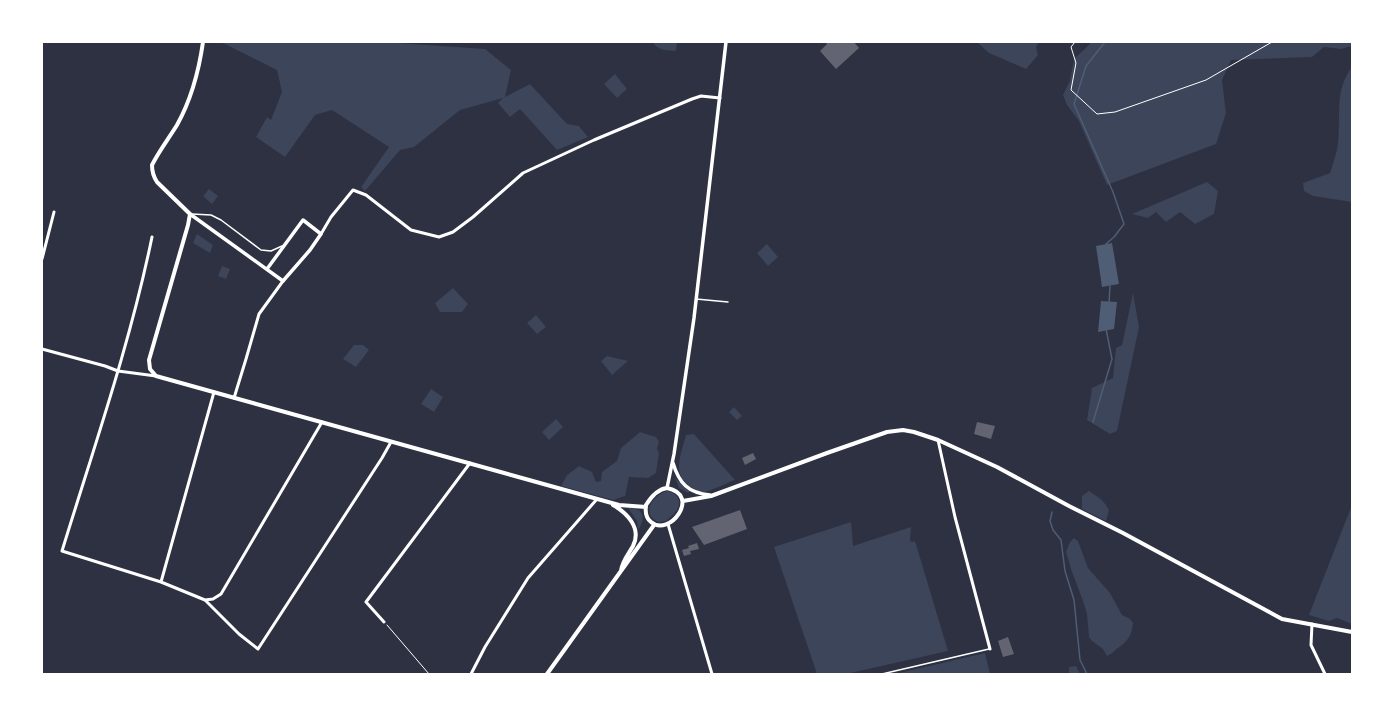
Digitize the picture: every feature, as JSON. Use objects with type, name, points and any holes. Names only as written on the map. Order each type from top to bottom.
[{"type":"main road","points":[[203,42],[193,86],[183,112],[177,125],[152,165],[153,176],[190,214],[149,360],[150,369],[156,376],[618,505],[646,507]]},
{"type":"main road","points":[[683,501],[711,496],[822,454],[887,432],[902,430],[914,432],[938,440],[997,467],[1282,619],[1352,632]]},
{"type":"main road","points":[[668,488],[676,490],[681,495],[683,501],[681,511],[668,524],[662,526],[654,525],[646,516],[647,503],[661,489],[668,488]]},
{"type":"main road","points":[[610,502],[624,511],[628,516],[634,530],[634,544],[621,564],[621,571]]},
{"type":"main road","points":[[547,674],[654,525]]},
{"type":"street","points":[[668,488],[696,299],[726,42]]},
{"type":"street","points":[[234,398],[259,314],[310,250],[331,217],[353,190],[366,195],[411,230],[439,237],[454,232],[523,173],[594,140],[692,99],[701,96],[720,98]]},
{"type":"street","points":[[42,259],[54,212]]},
{"type":"street","points":[[190,214],[284,281]]},
{"type":"street","points":[[268,269],[303,220],[321,234]]},
{"type":"street","points":[[152,237],[147,264],[118,371],[62,551],[161,582],[205,600],[239,634],[258,649],[391,442]]},
{"type":"street","points":[[42,348],[118,371],[156,376]]},
{"type":"street","points":[[161,582],[214,392]]},
{"type":"street","points":[[205,600],[213,599],[221,594],[322,422]]},
{"type":"street","points":[[938,440],[954,517],[990,649]]},
{"type":"street","points":[[672,462],[680,480],[686,486],[698,494],[711,496]]},
{"type":"street","points":[[384,622],[366,602],[470,463]]},
{"type":"street","points":[[471,674],[485,647],[528,578],[597,499]]},
{"type":"street","points":[[668,524],[712,674]]},
{"type":"street","points":[[1312,624],[1311,645],[1325,674]]},
{"type":"lane","points":[[190,214],[211,215],[221,220],[261,250],[271,251],[281,247],[289,240]]},
{"type":"lane","points":[[696,299],[728,302]]},
{"type":"lane","points":[[882,674],[990,649]]},
{"type":"path","points":[[1075,42],[1071,47],[1076,63],[1071,90],[1097,114],[1115,112],[1206,80],[1272,42]]},
{"type":"path","points":[[384,622],[429,674]]},
{"type":"shaded area","points":[[221,42],[383,42],[485,49],[511,70],[505,97],[530,84],[567,124],[579,126],[588,137],[557,150],[520,109],[510,117],[498,103],[503,98],[460,110],[414,147],[400,150],[365,191],[361,187],[389,147],[332,110],[315,115],[285,157],[256,137],[267,117],[271,120],[282,92],[277,70]]},
{"type":"shaded area","points":[[653,42],[677,42],[676,51],[660,49]]},
{"type":"shaded area","points":[[977,42],[1039,42],[1036,47],[1038,55],[1026,69],[989,53]]},
{"type":"shaded area","points":[[1092,42],[1352,42],[1352,46],[1341,49],[1324,47],[1312,57],[1231,60],[1222,80],[1226,113],[1216,144],[1107,185],[1079,121],[1067,105],[1063,95],[1070,80],[1074,59]]},
{"type":"shaded area","points":[[1352,67],[1352,202],[1313,196],[1304,191],[1303,183],[1330,173],[1338,143],[1340,94],[1346,76]]},
{"type":"shaded area","points":[[615,74],[627,89],[617,98],[604,84]]},
{"type":"shaded area","points":[[1207,182],[1218,191],[1214,214],[1195,224],[1180,212],[1166,222],[1156,212],[1148,218],[1132,214]]},
{"type":"shaded area","points":[[209,189],[218,196],[212,204],[203,196]]},
{"type":"shaded area","points":[[197,234],[213,245],[210,253],[193,243]]},
{"type":"shaded area","points":[[1112,243],[1119,284],[1102,287],[1096,246]]},
{"type":"shaded area","points":[[767,244],[778,257],[768,266],[757,253]]},
{"type":"shaded area","points":[[222,266],[230,269],[226,279],[218,276]]},
{"type":"shaded area","points":[[453,288],[468,304],[462,312],[440,312],[435,303]]},
{"type":"shaded area","points":[[1133,293],[1139,327],[1117,431],[1110,434],[1087,420],[1092,388],[1113,378],[1116,348],[1122,345]]},
{"type":"shaded area","points":[[1101,301],[1117,302],[1114,329],[1098,332]]},
{"type":"shaded area","points":[[536,315],[546,327],[537,334],[527,323]]},
{"type":"shaded area","points":[[354,345],[363,345],[369,350],[356,367],[343,359]]},
{"type":"shaded area","points":[[607,356],[628,361],[612,375],[601,361]]},
{"type":"shaded area","points":[[431,389],[443,397],[434,412],[421,404]]},
{"type":"shaded area","points":[[734,407],[742,416],[737,420],[729,412]]},
{"type":"shaded area","points":[[556,419],[563,427],[549,440],[542,432]]},
{"type":"shaded area","points":[[640,432],[656,437],[659,442],[657,449],[659,453],[656,473],[648,478],[629,477],[625,496],[613,500],[561,486],[567,475],[579,466],[592,472],[596,482],[601,481],[602,472],[617,461],[621,448]]},
{"type":"shaded area","points":[[694,434],[735,480],[706,492],[698,491],[684,481],[680,475],[679,469],[680,455],[686,435]]},
{"type":"shaded area","points":[[675,478],[690,491],[688,493],[679,488]]},
{"type":"shaded area","points":[[667,491],[673,493],[677,497],[679,505],[676,512],[666,521],[658,522],[650,514],[650,505],[657,496]]},
{"type":"shaded area","points":[[1089,491],[1103,501],[1107,506],[1109,510],[1106,521],[1082,509],[1082,496]]},
{"type":"shaded area","points":[[1352,505],[1352,624],[1337,618],[1329,621],[1309,615]]},
{"type":"shaded area","points":[[628,508],[634,508],[642,514],[643,518],[641,526],[638,530],[637,521]]},
{"type":"shaded area","points":[[851,522],[853,546],[911,527],[910,540],[912,542],[915,541],[948,651],[846,674],[817,674],[774,547]]},
{"type":"shaded area","points":[[1074,538],[1078,541],[1088,568],[1110,593],[1122,615],[1130,619],[1133,623],[1132,631],[1127,640],[1107,656],[1103,649],[1089,637],[1087,614],[1066,552],[1070,542]]},
{"type":"shaded area","points":[[985,653],[990,674],[895,674]]},
{"type":"shaded area","points":[[1076,666],[1080,674],[1069,674],[1069,667]]},
{"type":"building","points":[[825,42],[854,42],[859,48],[836,69],[820,51],[827,44]]},
{"type":"building","points":[[977,422],[995,426],[991,439],[974,434]]},
{"type":"building","points":[[753,453],[756,459],[745,465],[742,458]]},
{"type":"building","points":[[740,510],[747,529],[704,545],[692,527]]},
{"type":"building","points":[[697,543],[699,549],[690,551],[691,554],[684,556],[682,550]]},
{"type":"building","points":[[1008,637],[1014,654],[1003,657],[998,641]]},
{"type":"waterway","points":[[1105,42],[1086,66],[1074,104],[1113,192],[1124,224],[1114,237],[1106,244]]},
{"type":"waterway","points":[[1109,304],[1110,286]]},
{"type":"waterway","points":[[1093,422],[1112,359],[1106,329]]},
{"type":"waterway","points":[[1052,512],[1050,521],[1053,530],[1061,540],[1065,571],[1074,600],[1080,660],[1087,674]]}]
